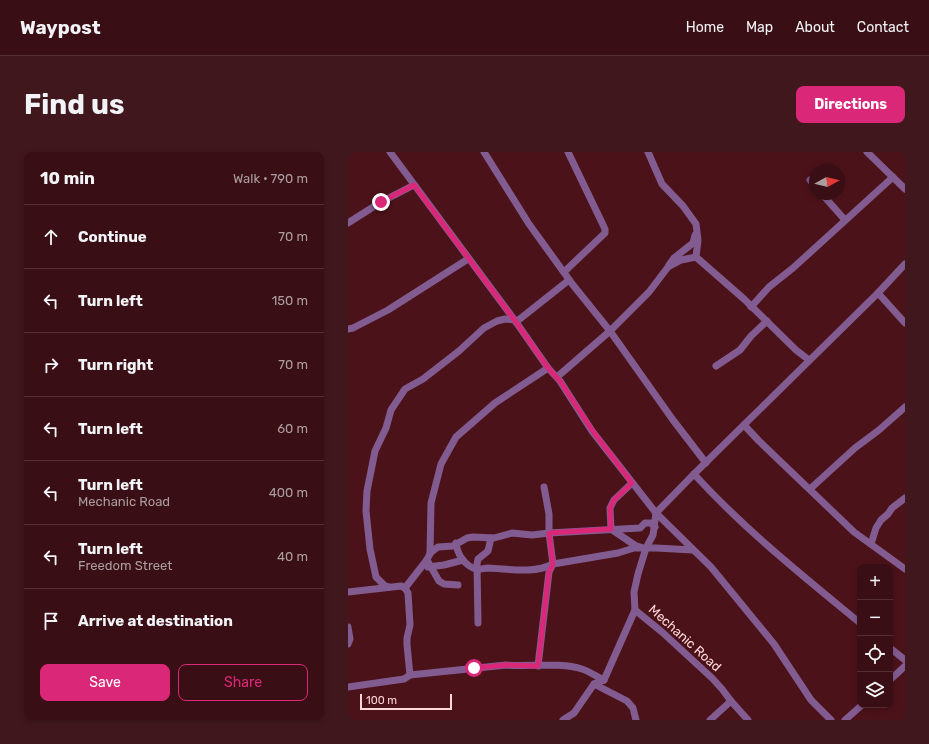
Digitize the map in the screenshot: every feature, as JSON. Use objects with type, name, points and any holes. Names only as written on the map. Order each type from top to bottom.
[{"type":"street","points":[[390,152],[556,377],[592,430],[632,483],[656,513],[711,567],[774,644],[811,700],[831,720]]},
{"type":"street","points":[[484,152],[529,224],[569,280],[610,331],[706,463]]},
{"type":"street","points":[[564,272],[604,233],[605,229],[568,152]]},
{"type":"street","points":[[648,152],[662,184],[683,206],[696,224],[698,240],[696,257]]},
{"type":"street","points":[[867,152],[905,189]]},
{"type":"street","points":[[751,307],[769,287],[793,268],[893,177]]},
{"type":"street","points":[[348,223],[381,202],[414,185]]},
{"type":"street","points":[[827,200],[845,220]]},
{"type":"street","points":[[556,377],[610,331],[649,292],[674,258],[693,243],[696,229]]},
{"type":"street","points":[[696,257],[767,321],[796,350],[809,360]]},
{"type":"street","points":[[668,267],[681,260],[696,257]]},
{"type":"street","points":[[348,329],[353,328],[388,310],[468,259]]},
{"type":"street","points":[[656,513],[878,293],[905,264]]},
{"type":"street","points":[[389,587],[384,586],[376,577],[370,548],[366,511],[367,491],[375,451],[386,428],[391,410],[405,390],[428,375],[488,325],[505,319],[515,321],[569,280]]},
{"type":"street","points":[[878,293],[905,323]]},
{"type":"street","points":[[716,366],[740,350],[751,336],[767,321]]},
{"type":"street","points":[[458,584],[444,584],[439,581],[431,567],[428,556],[431,503],[441,464],[456,436],[495,403],[548,368]]},
{"type":"street","points":[[810,489],[855,448],[879,430],[905,407]]},
{"type":"street","points":[[744,425],[854,532],[905,570]]},
{"type":"street","points":[[694,474],[717,499],[790,566],[857,621]]},
{"type":"street","points":[[611,529],[610,508],[620,494],[632,483]]},
{"type":"street","points":[[538,666],[549,572],[553,564],[549,533],[549,514],[544,487]]},
{"type":"street","points":[[871,544],[876,528],[881,520],[892,508],[905,498]]},
{"type":"street","name":"Mechanic Road","points":[[656,513],[653,535],[646,548],[634,592],[635,610],[662,632],[712,678],[722,689],[730,702],[748,720]]},
{"type":"street","points":[[405,588],[422,567],[428,556],[438,547],[447,547],[467,538],[491,538],[512,533],[532,535],[640,528],[645,523],[651,523],[655,526]]},
{"type":"street","points":[[611,529],[636,546],[646,548]]},
{"type":"street","points":[[478,623],[476,569],[478,559],[488,551],[491,538]]},
{"type":"street","points":[[456,543],[457,550],[463,560],[470,567],[476,569],[533,570],[553,564],[618,553],[634,548],[673,548],[693,550]]},
{"type":"street","points":[[422,567],[431,567],[463,560]]},
{"type":"street","points":[[348,592],[401,586],[405,588],[408,593],[410,617],[407,638],[410,675]]},
{"type":"street","points":[[563,720],[574,713],[594,684],[604,680],[635,610]]},
{"type":"street","points":[[348,627],[350,639],[348,644]]},
{"type":"street","points":[[893,650],[905,660]]},
{"type":"street","points":[[348,687],[404,679],[410,675],[506,665],[559,665],[582,669],[604,680]]},
{"type":"street","points":[[893,677],[905,666]]},
{"type":"street","points":[[594,684],[627,701],[634,708],[636,720]]},
{"type":"street","points":[[710,720],[730,702]]},
{"type":"street","points":[[845,720],[859,708]]},
{"type":"route","points":[[381,202],[414,185],[516,322],[548,368],[560,381],[592,430],[632,483],[614,500],[610,508],[611,529],[549,533],[553,564],[549,572],[538,666],[506,665],[474,668]]}]
